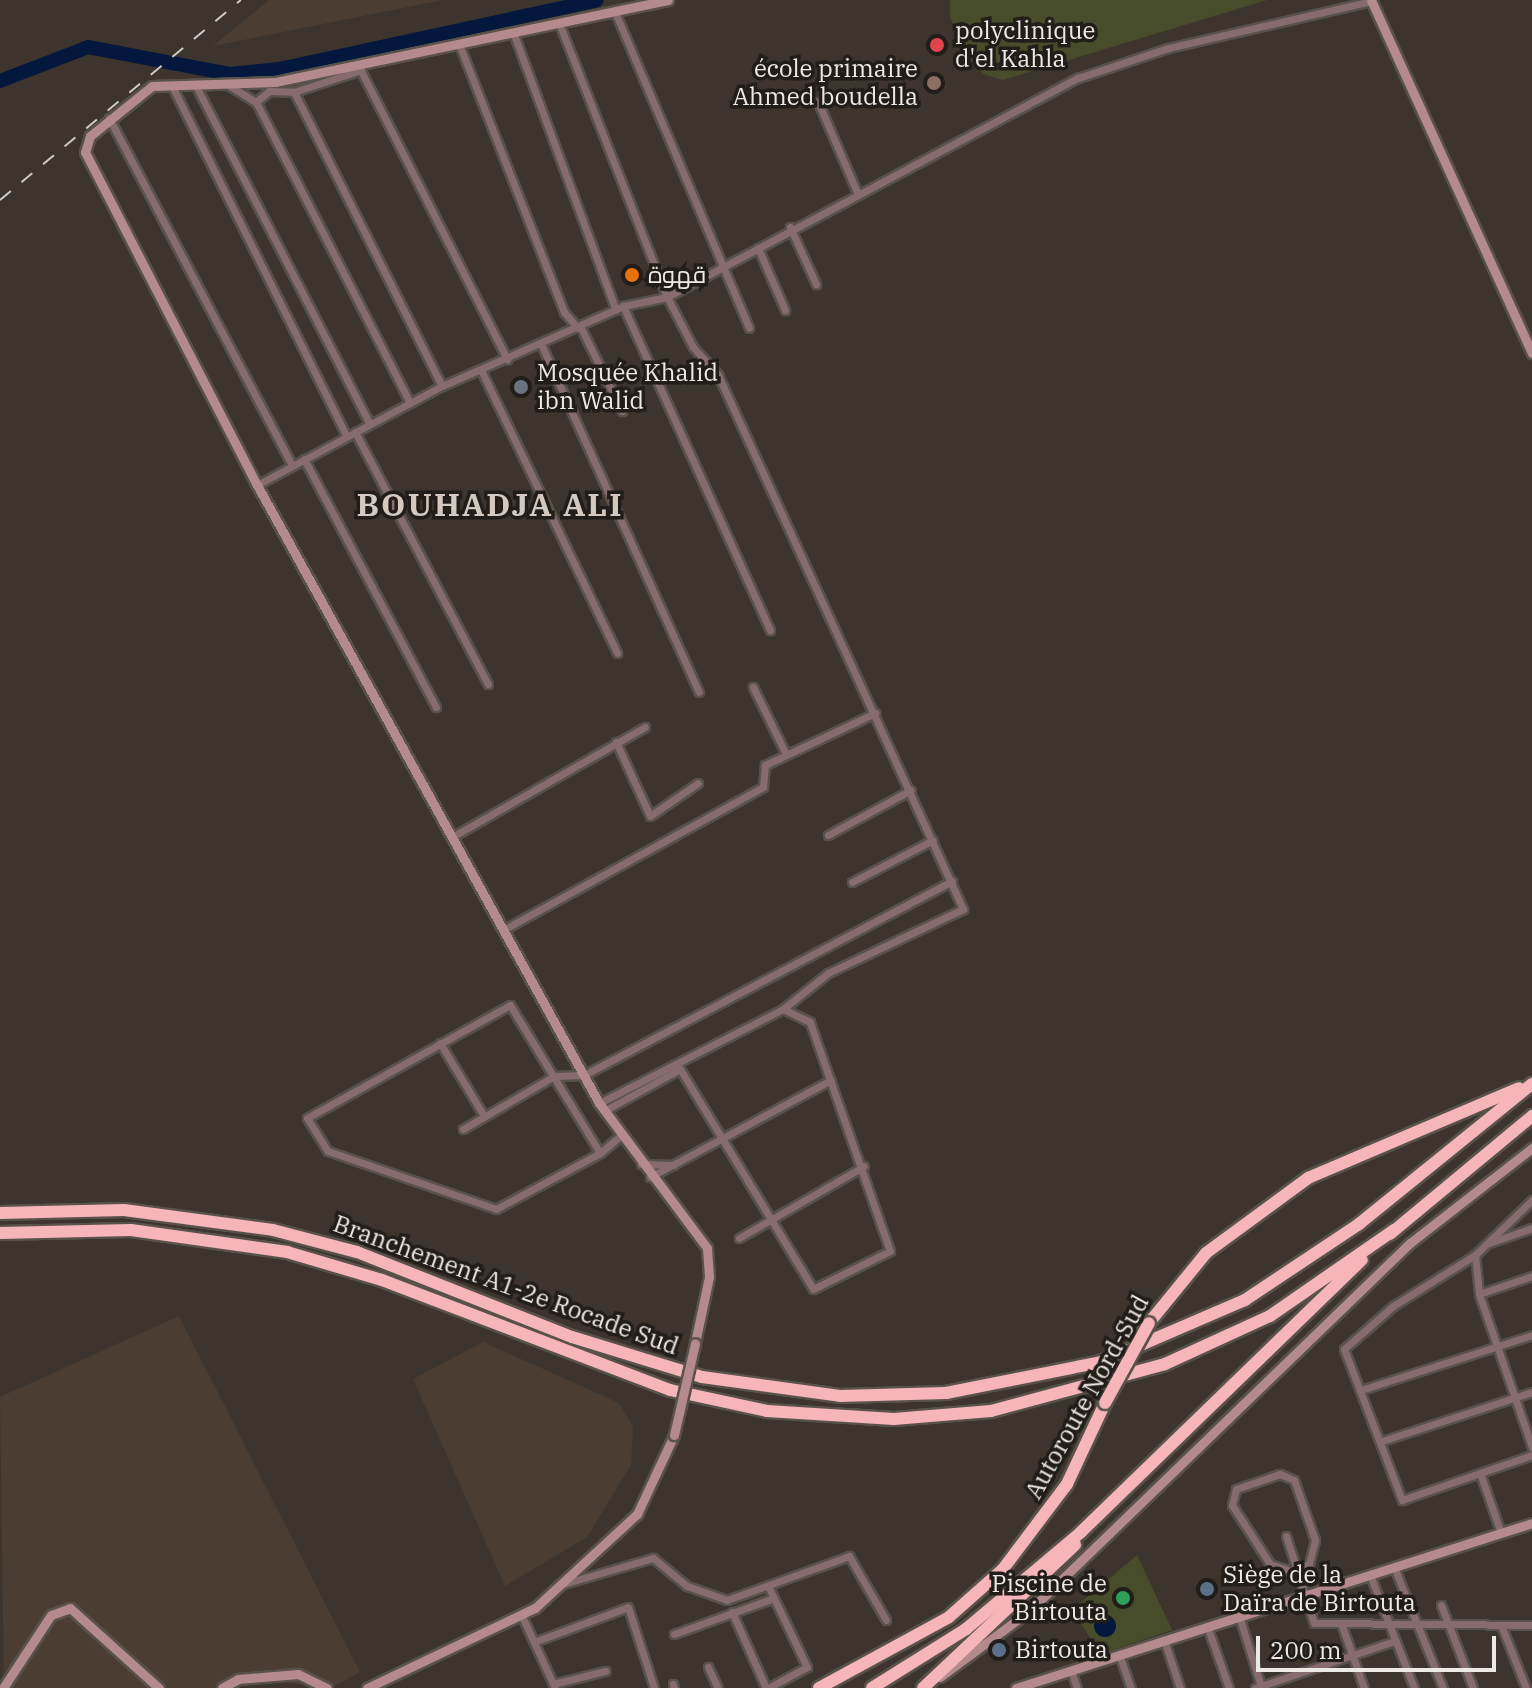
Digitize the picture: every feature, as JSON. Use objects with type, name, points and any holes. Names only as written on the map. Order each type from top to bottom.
[{"type":"highway","name":"Branchement A1-2e Rocade Sud","points":[[0,1213],[124,1210],[273,1230],[357,1252],[597,1346],[702,1377],[840,1396],[946,1393],[1101,1362],[1245,1300],[1359,1224],[1532,1082]]},
{"type":"highway","name":"Autoroute Nord-Sud","points":[[819,1688],[949,1617],[1003,1569],[1050,1512],[1149,1323],[1206,1253],[1308,1178],[1532,1082]]},
{"type":"highway","points":[[872,1688],[966,1629],[1103,1512],[1394,1230],[1532,1116]]},
{"type":"highway","name":"Branchement A1-2e Rocade Sud","points":[[0,1233],[131,1230],[287,1252],[382,1280],[670,1390],[767,1411],[894,1419],[1006,1408],[1165,1364],[1270,1316],[1394,1230]]},
{"type":"highway","points":[[928,1684],[1062,1561],[1103,1512]]},
{"type":"street","points":[[367,1688],[521,1614],[561,1584],[637,1514],[674,1435],[709,1277],[707,1248],[693,1221],[639,1164],[601,1107],[257,485],[88,165],[90,136],[152,86],[230,86],[359,68],[668,0]]},
{"type":"street","points":[[257,485],[369,422],[442,386],[620,308],[667,297],[722,270],[790,227],[1078,78],[1168,48],[1371,0],[1532,353]]},
{"type":"street","points":[[615,12],[749,328]]},
{"type":"street","points":[[559,23],[667,297],[693,347],[718,375],[952,881],[961,916],[828,973],[783,1009],[601,1107]]},
{"type":"street","points":[[513,32],[620,308],[770,630]]},
{"type":"street","points":[[459,44],[564,312],[579,327],[622,411]]},
{"type":"street","points":[[256,102],[269,91],[294,92],[359,68]]},
{"type":"street","points":[[359,68],[507,359]]},
{"type":"street","points":[[172,86],[346,435]]},
{"type":"street","points":[[196,86],[369,422]]},
{"type":"street","points":[[230,86],[256,102],[410,403]]},
{"type":"street","points":[[294,92],[442,386]]},
{"type":"street","points":[[818,102],[857,192]]},
{"type":"street","points":[[109,118],[292,465]]},
{"type":"street","points":[[790,227],[816,284]]},
{"type":"street","points":[[758,248],[785,310]]},
{"type":"street","points":[[541,344],[699,692]]},
{"type":"street","points":[[481,370],[617,653]]},
{"type":"street","points":[[355,432],[488,684]]},
{"type":"street","points":[[304,459],[436,707]]},
{"type":"street","points":[[753,687],[786,754]]},
{"type":"street","points":[[503,930],[763,787],[763,768],[786,754],[875,713]]},
{"type":"street","points":[[452,837],[645,727]]},
{"type":"street","points":[[616,742],[650,816],[698,783]]},
{"type":"street","points":[[828,835],[911,790]]},
{"type":"street","points":[[852,882],[933,840]]},
{"type":"street","points":[[463,1129],[554,1076],[584,1075],[952,881]]},
{"type":"street","points":[[600,1153],[510,1005],[307,1118],[323,1147],[496,1209],[600,1153],[620,1136]]},
{"type":"street","points":[[601,1107],[680,1069],[725,1140],[769,1220],[815,1291],[890,1251],[864,1166],[810,1022],[783,1009]]},
{"type":"street","points":[[440,1043],[484,1116]]},
{"type":"street","points":[[650,1177],[680,1165],[831,1080]]},
{"type":"street","points":[[928,1684],[1028,1612],[1342,1304],[1532,1148]]},
{"type":"street","points":[[639,1164],[680,1165]]},
{"type":"street","points":[[739,1238],[864,1166]]},
{"type":"street","points":[[1532,1200],[1475,1255],[1393,1306],[1344,1349],[1382,1441],[1402,1500],[1532,1455]]},
{"type":"street","points":[[1484,1245],[1532,1228]]},
{"type":"street","points":[[1475,1255],[1479,1294],[1532,1447]]},
{"type":"street","points":[[1479,1294],[1532,1276]]},
{"type":"street","points":[[1361,1390],[1532,1335]]},
{"type":"street","points":[[1382,1441],[1532,1392]]},
{"type":"street","points":[[1480,1473],[1501,1533]]},
{"type":"street","points":[[1280,1474],[1294,1480],[1315,1540],[1309,1564],[1297,1569],[1270,1564],[1232,1505],[1236,1489],[1280,1474]]},
{"type":"street","points":[[1016,1688],[1035,1685],[1119,1654],[1532,1523]]},
{"type":"street","points":[[1286,1536],[1314,1623],[1342,1626],[1532,1625]]},
{"type":"street","points":[[561,1584],[653,1558],[687,1586],[727,1600],[853,1557],[886,1620]]},
{"type":"street","points":[[1394,1567],[1443,1688]]},
{"type":"street","points":[[1370,1575],[1386,1624],[1414,1688]]},
{"type":"street","points":[[732,1612],[767,1688],[807,1667],[769,1588]]},
{"type":"street","points":[[674,1634],[774,1598]]},
{"type":"street","points":[[1441,1605],[1473,1688]]},
{"type":"street","points":[[534,1642],[628,1607],[654,1688]]},
{"type":"street","points":[[3,1688],[51,1615],[70,1608],[159,1688]]},
{"type":"street","points":[[521,1614],[554,1686],[605,1671]]},
{"type":"street","points":[[1239,1616],[1258,1687],[1395,1641]]},
{"type":"street","points":[[1501,1625],[1526,1688]]},
{"type":"street","points":[[1207,1626],[1229,1688]]},
{"type":"street","points":[[1342,1626],[1364,1688]]},
{"type":"street","points":[[1164,1640],[1180,1688]]},
{"type":"street","points":[[1119,1654],[1131,1688]]},
{"type":"street","points":[[708,1667],[718,1688]]},
{"type":"street","points":[[1071,1670],[1077,1688]]},
{"type":"street","points":[[222,1688],[238,1679],[298,1674],[327,1688]]},
{"type":"street","points":[[1285,1678],[1290,1688]]},
{"type":"shaded area","points":[[269,0],[443,0],[213,46]]},
{"type":"shaded area","points":[[179,1316],[360,1672],[331,1688],[246,1678],[223,1688],[4,1688],[0,1397]]},
{"type":"shaded area","points":[[483,1342],[619,1403],[633,1427],[631,1465],[587,1537],[505,1586],[413,1379]]},
{"type":"green space","points":[[950,0],[1267,0],[1003,80],[983,74],[972,61],[950,17]]},
{"type":"green space","name":"Piscine de Birtouta","points":[[1137,1555],[1172,1630],[1101,1654],[1072,1610]]},
{"type":"water","points":[[1105,1615],[1113,1618],[1116,1626],[1113,1634],[1105,1637],[1097,1634],[1094,1626],[1097,1618]]},
{"type":"waterway","points":[[0,81],[88,47],[230,74],[279,69],[597,0]]},
{"type":"railway","points":[[0,200],[241,0]]},
{"type":"place","name":"polyclinique d'el Kahla","points":[[937,45]]},
{"type":"place","name":"école primaire Ahmed boudella","points":[[934,83]]},
{"type":"place","name":"قهوة","points":[[632,275]]},
{"type":"place","name":"Mosquée Khalid ibn Walid","points":[[521,387]]},
{"type":"place","name":"Siège de la Daïra de Birtouta","points":[[1207,1589]]},
{"type":"place","name":"Piscine de Birtouta","points":[[1123,1598]]},
{"type":"place","name":"Birtouta","points":[[999,1650]]},
{"type":"district","name":"BOUHADJA ALI","points":[[490,504]]}]
